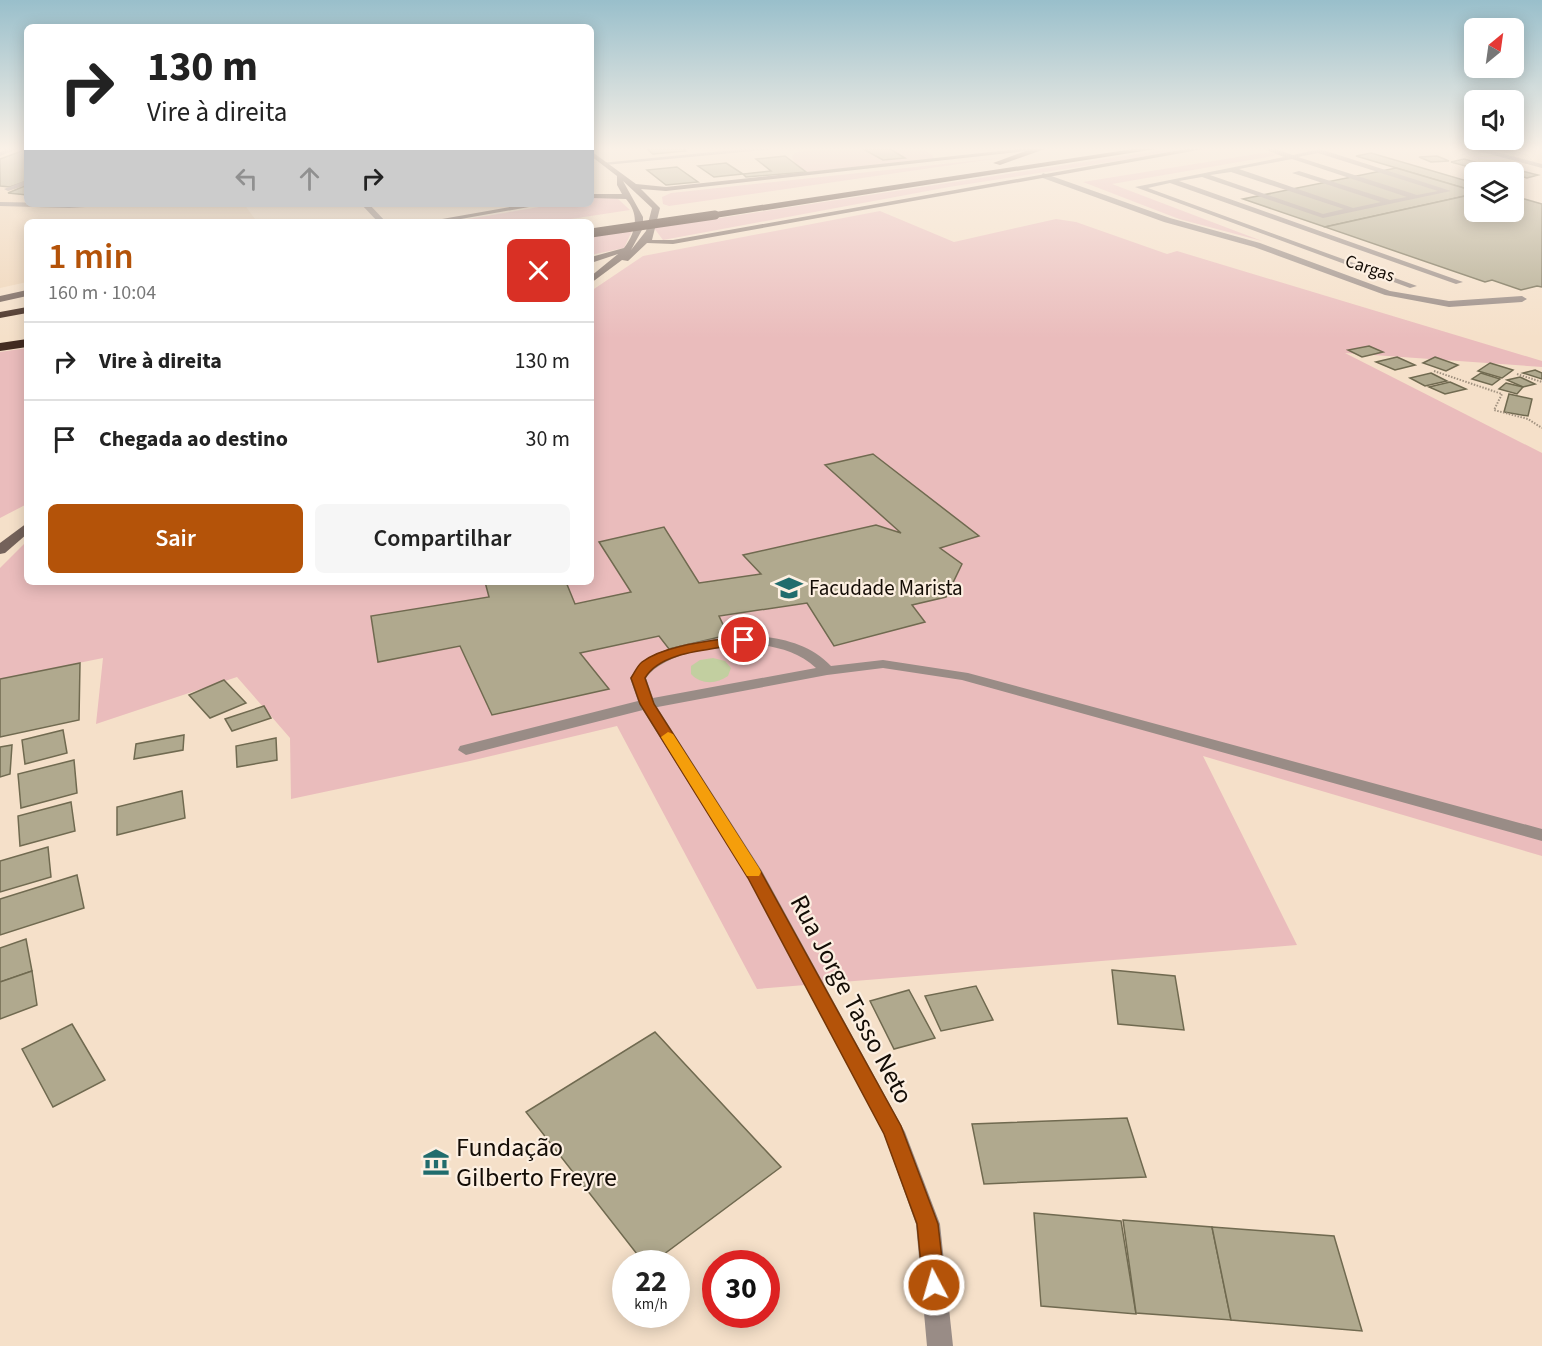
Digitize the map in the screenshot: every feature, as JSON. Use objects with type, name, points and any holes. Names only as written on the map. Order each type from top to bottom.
[{"type":"highway","points":[[628,216],[656,212]]},
{"type":"highway","points":[[594,233],[735,212]]},
{"type":"highway","points":[[0,315],[24,311]]},
{"type":"highway","points":[[0,326],[24,322]]},
{"type":"highway","points":[[0,347],[24,343]]},
{"type":"main road","points":[[448,219],[493,212]]},
{"type":"main road","points":[[610,267],[637,236],[640,222],[637,212]]},
{"type":"main road","points":[[625,259],[641,246],[648,236],[655,220],[656,212]]},
{"type":"main road","points":[[594,278],[625,259],[673,242],[840,212]]},
{"type":"main road","points":[[648,236],[648,241],[651,242],[673,242]]},
{"type":"main road","points":[[594,259],[630,246]]},
{"type":"main road","points":[[0,299],[24,294]]},
{"type":"main road","points":[[0,550],[24,530]]},
{"type":"street","name":"Cargas","points":[[1144,212],[1257,245],[1388,293],[1449,304],[1522,299]]},
{"type":"street","points":[[1207,212],[1413,286]]},
{"type":"street","points":[[1258,212],[1459,282]]},
{"type":"street","points":[[1311,212],[1323,216],[1344,212]]},
{"type":"street","points":[[1274,236],[1305,228]]},
{"type":"street","name":"Rua Jorge Tasso Neto","points":[[827,671],[819,661],[805,651],[775,643],[744,640],[675,652],[658,658],[645,666],[638,678],[647,704],[756,876],[894,1132],[928,1224],[940,1346]]},
{"type":"street","points":[[466,750],[647,704],[827,671],[883,664],[963,676],[1542,835]]},
{"type":"path","points":[[1434,370],[1502,394],[1494,411],[1528,419],[1542,428]]},
{"type":"path","points":[[1517,374],[1542,382]]},
{"type":"shaded area","points":[[0,212],[250,212],[255,219],[24,219],[24,283],[0,288]]},
{"type":"shaded area","points":[[511,212],[618,212],[571,219],[468,219]]},
{"type":"shaded area","points":[[760,212],[815,212],[663,240],[654,228]]},
{"type":"shaded area","points":[[876,212],[882,212],[954,242],[1056,219],[1076,222],[1167,254],[1177,251],[1542,361],[1542,367],[1345,353],[1542,453],[1542,856],[1203,756],[1297,945],[757,989],[617,726],[470,761],[291,799],[290,738],[237,677],[96,724],[103,658],[0,679],[0,568],[24,544],[24,585],[594,585],[594,289],[643,256]]},
{"type":"shaded area","points":[[1160,212],[1185,212],[1262,241]]},
{"type":"shaded area","points":[[632,231],[624,248],[594,254],[594,237]]},
{"type":"shaded area","points":[[24,348],[24,506],[0,518],[0,352]]},
{"type":"shaded area","points":[[713,658],[725,661],[731,668],[728,676],[719,681],[704,682],[691,674],[691,666],[700,660]]},
{"type":"building","points":[[1281,212],[1394,212],[1325,227]]},
{"type":"building","points":[[1394,212],[1464,212],[1464,222],[1524,222],[1524,212],[1542,212],[1542,287],[1521,290],[1492,280],[1485,282],[1325,227]]},
{"type":"building","points":[[1369,346],[1383,352],[1362,357],[1348,350]]},
{"type":"building","points":[[1397,357],[1415,365],[1395,370],[1376,362]]},
{"type":"building","points":[[1435,357],[1458,365],[1446,371],[1423,363]]},
{"type":"building","points":[[1490,363],[1513,370],[1502,378],[1478,371]]},
{"type":"building","points":[[1535,370],[1542,373],[1542,379],[1523,373]]},
{"type":"building","points":[[1431,373],[1447,381],[1425,386],[1410,378]]},
{"type":"building","points":[[1481,373],[1500,379],[1492,385],[1472,379]]},
{"type":"building","points":[[1520,377],[1535,384],[1523,387],[1507,380]]},
{"type":"building","points":[[1450,382],[1466,389],[1445,394],[1429,387]]},
{"type":"building","points":[[1506,383],[1523,387],[1517,394],[1499,389]]},
{"type":"building","points":[[1509,394],[1532,399],[1528,416],[1504,412]]},
{"type":"building","name":"Facudade Marista","points":[[873,454],[979,536],[940,548],[962,564],[946,597],[912,605],[925,622],[834,646],[807,603],[719,616],[728,635],[669,649],[659,636],[580,653],[609,689],[492,715],[460,646],[378,662],[371,616],[489,597],[486,585],[567,585],[575,604],[631,592],[599,542],[664,527],[699,583],[761,574],[743,555],[876,525],[901,533],[825,465]]},
{"type":"building","points":[[80,663],[79,720],[0,737],[0,679]]},
{"type":"building","points":[[224,680],[246,703],[210,718],[189,695]]},
{"type":"building","points":[[264,706],[271,718],[232,731],[225,719]]},
{"type":"building","points":[[63,730],[67,753],[25,764],[22,740]]},
{"type":"building","points":[[184,735],[183,750],[134,759],[136,744]]},
{"type":"building","points":[[276,738],[277,760],[237,767],[236,746]]},
{"type":"building","points":[[12,745],[10,774],[0,777],[0,747]]},
{"type":"building","points":[[74,760],[77,793],[21,808],[18,774]]},
{"type":"building","points":[[182,791],[185,818],[117,835],[117,807]]},
{"type":"building","points":[[71,802],[75,831],[20,846],[18,816]]},
{"type":"building","points":[[48,847],[51,877],[0,892],[0,861]]},
{"type":"building","points":[[77,875],[84,908],[0,935],[0,899]]},
{"type":"building","points":[[26,939],[32,971],[0,982],[0,948]]},
{"type":"building","points":[[1112,970],[1175,976],[1184,1030],[1118,1024]]},
{"type":"building","points":[[32,971],[37,1005],[0,1019],[0,982]]},
{"type":"building","points":[[976,986],[993,1020],[941,1031],[925,996]]},
{"type":"building","points":[[909,990],[935,1038],[894,1049],[870,1001]]},
{"type":"building","points":[[72,1024],[105,1080],[53,1107],[22,1049]]},
{"type":"building","points":[[655,1032],[781,1167],[669,1250],[634,1250],[526,1112]]},
{"type":"building","points":[[1127,1118],[1146,1177],[984,1184],[972,1124]]},
{"type":"building","points":[[1034,1213],[1121,1221],[1136,1314],[1041,1306]]},
{"type":"building","points":[[1123,1220],[1212,1227],[1231,1320],[1136,1313]]},
{"type":"building","points":[[1212,1227],[1334,1236],[1362,1331],[1231,1320]]},
{"type":"slow traffic","points":[[668,737],[753,872]]},
{"type":"place","name":"Facudade Marista","points":[[789,588]]},
{"type":"place","name":"Fundação Gilberto Freyre","points":[[436,1162]]},
{"type":"route","points":[[744,640],[675,652],[658,658],[645,666],[638,678],[647,704],[756,876],[894,1132],[928,1224],[934,1285]]}]
